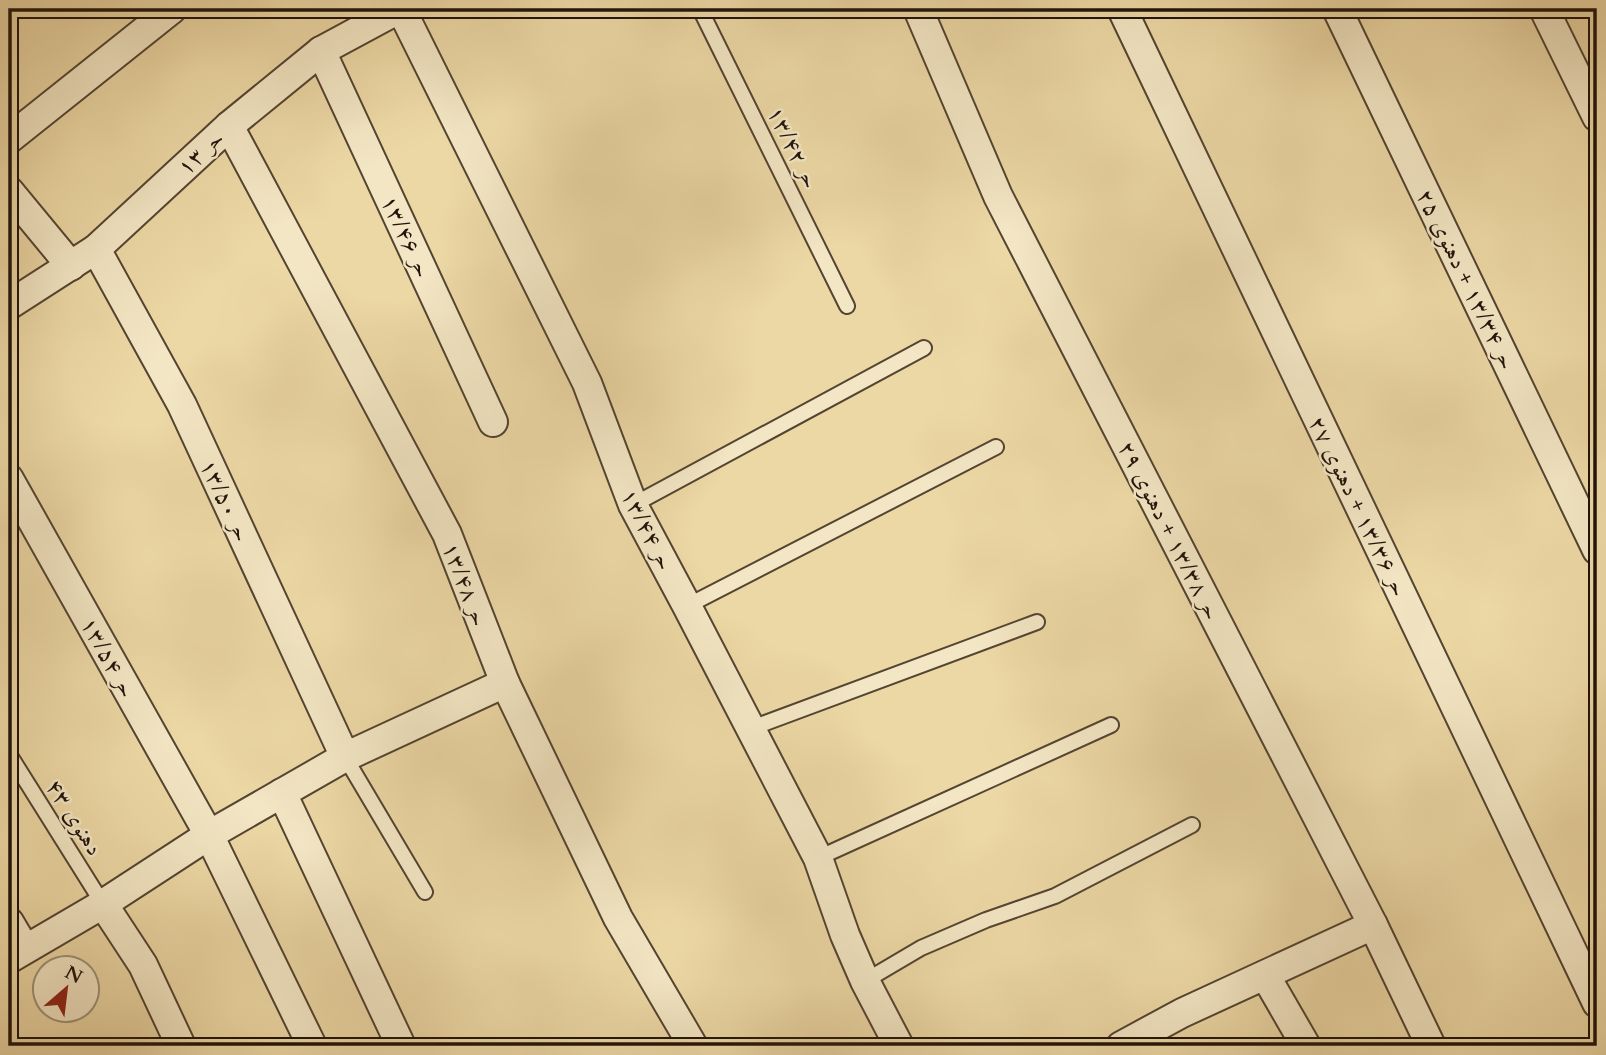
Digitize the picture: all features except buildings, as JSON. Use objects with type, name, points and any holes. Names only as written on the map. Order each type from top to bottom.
[{"type":"street","points":[[9,139],[172,9]]},
{"type":"street","name":"حر ۱۳/۳۸ + دهنوی ۲۹","points":[[918,9],[998,196],[1373,925],[1431,1046]]},
{"type":"street","name":"حر ۱۳/۳۶ + دهنوی ۲۷","points":[[1122,9],[1597,1003]]},
{"type":"street","name":"حر ۱۳/۳۴ + دهنوی ۲۵","points":[[1336,9],[1597,550]]},
{"type":"street","points":[[1544,9],[1597,117]]},
{"type":"street","name":"حر ۱۳","points":[[9,305],[96,249],[229,126],[321,51],[393,10]]},
{"type":"street","name":"حر ۱۳/۴۴","points":[[393,10],[587,383],[633,505],[817,858],[865,981],[899,1046]]},
{"type":"street","name":"حر ۱۳/۴۶","points":[[321,51],[494,422]]},
{"type":"street","name":"حر ۱۳/۴۸","points":[[229,126],[447,534],[505,683],[618,918],[693,1046]]},
{"type":"street","points":[[9,191],[71,266]]},
{"type":"street","name":"حر ۱۳/۵۰","points":[[96,249],[182,405],[345,757]]},
{"type":"street","name":"حر ۱۳/۵۴","points":[[9,479],[209,835],[312,1046]]},
{"type":"street","points":[[9,922],[17,954],[103,904],[209,835],[345,757],[505,683]]},
{"type":"street","points":[[282,793],[401,1046]]},
{"type":"street","points":[[103,904],[143,965],[181,1046]]},
{"type":"street","points":[[1121,1046],[1182,1013],[1373,925]]},
{"type":"street","points":[[1265,975],[1306,1046]]},
{"type":"lane","name":"حر ۱۳/۴۲","points":[[700,9],[847,306]]},
{"type":"lane","points":[[633,505],[924,348]]},
{"type":"lane","points":[[687,606],[996,447]]},
{"type":"lane","points":[[750,729],[1037,622]]},
{"type":"lane","points":[[817,858],[1111,725]]},
{"type":"lane","name":"دهنوی ۴۳","points":[[9,754],[103,904]]},
{"type":"lane","points":[[345,757],[425,892]]},
{"type":"lane","points":[[865,981],[921,948],[986,920],[1055,896],[1192,825]]}]
